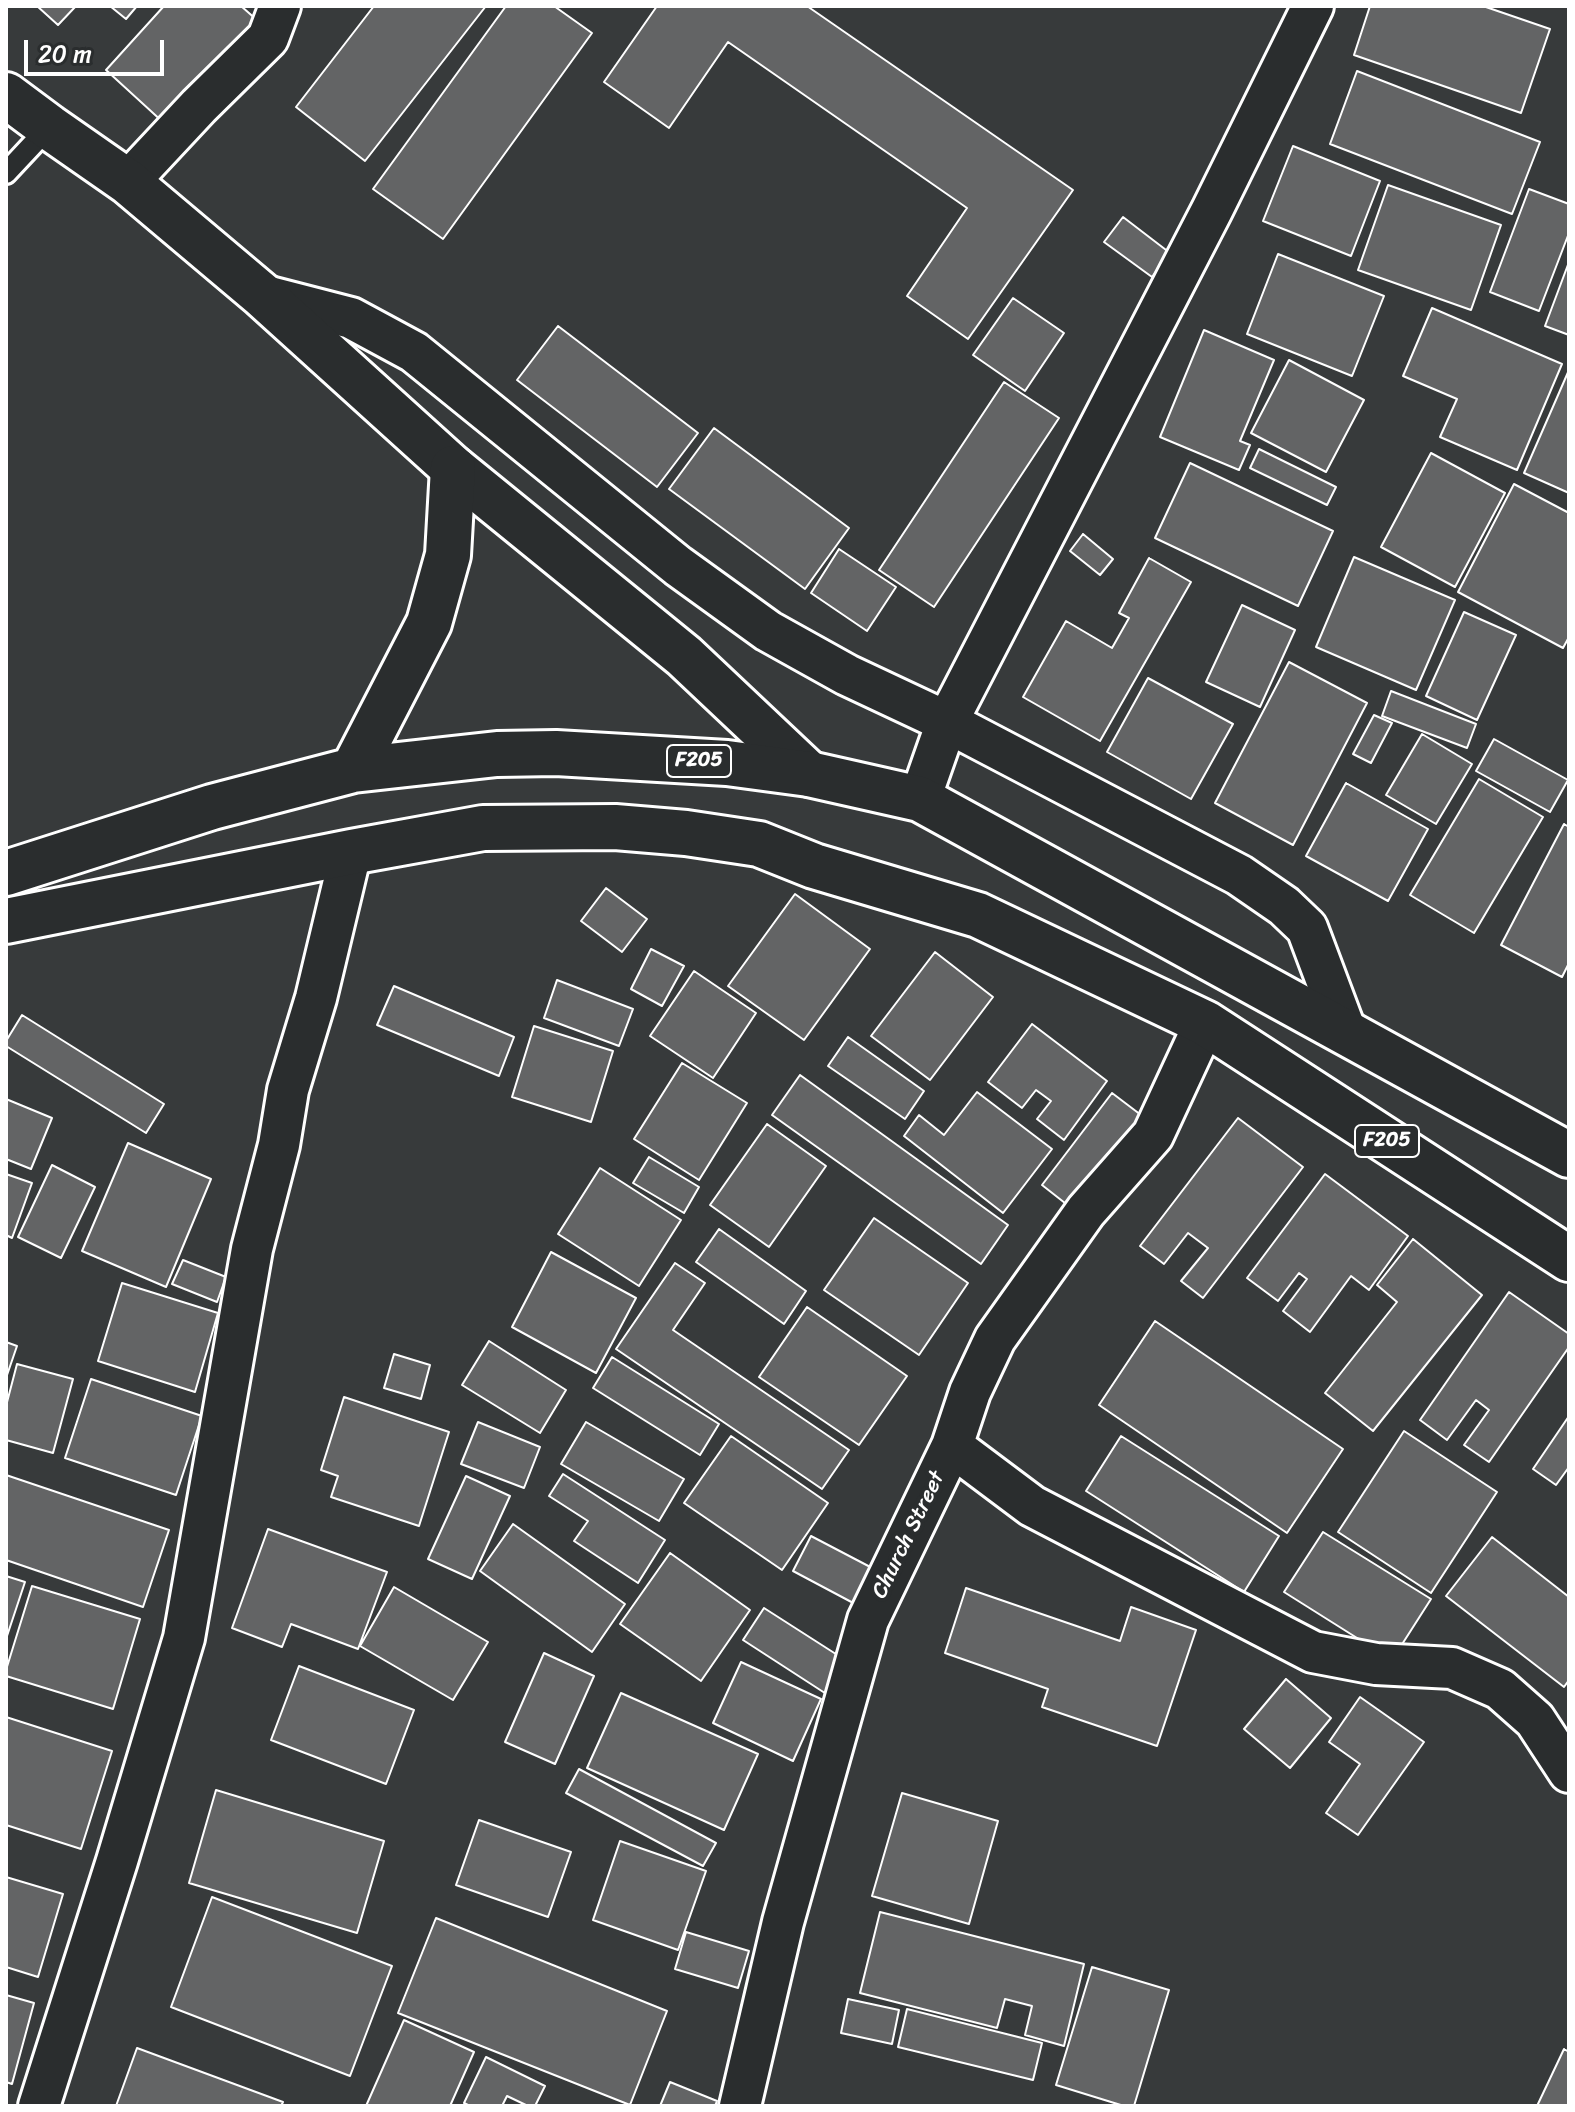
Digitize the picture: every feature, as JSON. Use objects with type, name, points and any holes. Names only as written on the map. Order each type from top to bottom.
[{"type":"main road","points":[[6,95],[128,182],[262,295],[453,468],[684,656],[809,774]]},
{"type":"main road","points":[[353,770],[429,623],[448,555],[453,468]]},
{"type":"main road","name":"F205","points":[[6,873],[212,807],[353,770],[497,754],[556,753],[727,763],[809,774],[920,799],[1569,1155]]},
{"type":"main road","name":"F205","points":[[6,921],[483,828],[615,827],[759,844],[814,866],[978,915],[1205,1023],[1565,1249]]},
{"type":"street","points":[[128,182],[268,38],[280,6]]},
{"type":"street","points":[[920,799],[947,722],[1205,223],[1313,6]]},
{"type":"street","points":[[262,295],[351,318],[414,352],[678,566],[768,631],[847,675],[947,722],[1239,875],[1284,906],[1307,928],[1346,1032]]},
{"type":"street","points":[[39,2106],[184,1638],[252,1249],[279,1145],[288,1090],[316,998],[351,852]]},
{"type":"street","name":"Church Street","points":[[740,2106],[783,1922],[868,1620],[952,1446],[970,1392],[995,1339],[1086,1211],[1153,1135],[1205,1023]]},
{"type":"street","points":[[952,1446],[1032,1506],[1313,1652],[1376,1664],[1452,1668],[1500,1689],[1535,1720],[1569,1772]]},
{"type":"lane","points":[[6,173],[49,127]]},
{"type":"building","points":[[37,6],[76,6],[58,25]]},
{"type":"building","points":[[110,6],[137,6],[126,19]]},
{"type":"building","points":[[164,6],[241,6],[258,21],[165,124],[106,70]]},
{"type":"building","points":[[374,6],[486,6],[365,161],[296,107]]},
{"type":"building","points":[[506,6],[554,6],[592,33],[443,239],[373,189]]},
{"type":"building","points":[[657,6],[807,6],[1073,190],[968,339],[907,296],[967,208],[728,42],[669,128],[604,82]]},
{"type":"building","points":[[1370,6],[1483,6],[1550,29],[1521,113],[1354,55]]},
{"type":"building","points":[[1357,71],[1540,142],[1512,214],[1330,144]]},
{"type":"building","points":[[1293,146],[1380,181],[1351,256],[1263,221]]},
{"type":"building","points":[[1388,185],[1501,225],[1471,310],[1358,270]]},
{"type":"building","points":[[1529,189],[1569,204],[1569,233],[1539,311],[1490,292]]},
{"type":"building","points":[[1123,217],[1170,253],[1152,277],[1104,242]]},
{"type":"building","points":[[1278,254],[1384,296],[1352,376],[1247,334]]},
{"type":"building","points":[[1569,262],[1569,335],[1545,326]]},
{"type":"building","points":[[1013,298],[1064,333],[1025,391],[973,355]]},
{"type":"building","points":[[1432,308],[1562,364],[1517,470],[1440,437],[1457,399],[1403,376]]},
{"type":"building","points":[[558,326],[698,433],[657,487],[517,380]]},
{"type":"building","points":[[1204,330],[1274,360],[1240,441],[1250,445],[1239,470],[1160,437]]},
{"type":"building","points":[[1289,360],[1364,400],[1326,472],[1251,433]]},
{"type":"building","points":[[1569,370],[1569,493],[1524,473]]},
{"type":"building","points":[[1004,382],[1059,418],[934,607],[879,570]]},
{"type":"building","points":[[714,428],[849,528],[805,589],[669,489]]},
{"type":"building","points":[[1259,449],[1336,487],[1327,505],[1250,468]]},
{"type":"building","points":[[1431,453],[1505,493],[1455,587],[1381,547]]},
{"type":"building","points":[[1190,463],[1333,531],[1298,606],[1155,538]]},
{"type":"building","points":[[1514,484],[1569,513],[1569,637],[1563,648],[1458,592]]},
{"type":"building","points":[[1083,534],[1113,559],[1100,575],[1070,551]]},
{"type":"building","points":[[839,549],[896,587],[867,631],[811,593]]},
{"type":"building","points":[[1354,557],[1455,600],[1416,690],[1316,647]]},
{"type":"building","points":[[1149,558],[1191,582],[1100,741],[1023,697],[1066,621],[1112,648],[1129,618],[1119,613]]},
{"type":"building","points":[[1242,605],[1295,630],[1260,707],[1206,682]]},
{"type":"building","points":[[1464,612],[1516,635],[1477,720],[1426,696]]},
{"type":"building","points":[[1289,662],[1367,703],[1293,845],[1215,803]]},
{"type":"building","points":[[1148,678],[1233,724],[1191,799],[1107,752]]},
{"type":"building","points":[[1391,691],[1476,724],[1467,748],[1382,716]]},
{"type":"building","points":[[1374,715],[1392,723],[1371,763],[1353,754]]},
{"type":"building","points":[[1422,734],[1472,764],[1436,824],[1386,795]]},
{"type":"building","points":[[1494,739],[1568,780],[1550,812],[1476,771]]},
{"type":"building","points":[[1479,779],[1543,817],[1474,933],[1410,895]]},
{"type":"building","points":[[1346,783],[1428,829],[1388,901],[1306,856]]},
{"type":"building","points":[[1564,824],[1569,827],[1569,963],[1562,977],[1501,945]]},
{"type":"building","points":[[606,888],[647,919],[622,952],[581,921]]},
{"type":"building","points":[[795,894],[870,949],[804,1040],[728,986]]},
{"type":"building","points":[[651,949],[684,966],[662,1006],[631,989]]},
{"type":"building","points":[[935,952],[993,997],[930,1080],[871,1036]]},
{"type":"building","points":[[694,971],[756,1013],[713,1078],[650,1036]]},
{"type":"building","points":[[557,980],[633,1009],[619,1046],[544,1018]]},
{"type":"building","points":[[394,986],[514,1037],[499,1076],[377,1025]]},
{"type":"building","points":[[22,1015],[164,1104],[146,1133],[6,1046]]},
{"type":"building","points":[[1032,1024],[1107,1081],[1064,1140],[1037,1119],[1051,1101],[1036,1090],[1022,1108],[988,1082]]},
{"type":"building","points":[[534,1026],[613,1051],[591,1122],[512,1097]]},
{"type":"building","points":[[848,1037],[924,1091],[905,1119],[828,1066]]},
{"type":"building","points":[[682,1063],[747,1103],[699,1180],[634,1139]]},
{"type":"building","points":[[800,1075],[1008,1225],[981,1264],[772,1115]]},
{"type":"building","points":[[977,1092],[1052,1149],[1003,1213],[904,1136],[919,1115],[944,1135]]},
{"type":"building","points":[[1112,1093],[1141,1115],[1070,1207],[1042,1185]]},
{"type":"building","points":[[6,1099],[52,1118],[31,1169],[6,1159]]},
{"type":"building","points":[[1238,1118],[1303,1167],[1203,1298],[1181,1281],[1208,1248],[1188,1233],[1164,1264],[1140,1246]]},
{"type":"building","points":[[767,1124],[826,1166],[769,1247],[710,1205]]},
{"type":"building","points":[[128,1143],[211,1179],[166,1287],[82,1251]]},
{"type":"building","points":[[649,1157],[699,1187],[684,1213],[633,1183]]},
{"type":"building","points":[[52,1165],[95,1187],[61,1258],[18,1237]]},
{"type":"building","points":[[600,1168],[681,1220],[639,1286],[558,1234]]},
{"type":"building","points":[[6,1174],[32,1183],[12,1238],[6,1235]]},
{"type":"building","points":[[1325,1174],[1408,1236],[1369,1290],[1351,1276],[1310,1332],[1283,1311],[1307,1279],[1299,1273],[1278,1301],[1247,1278]]},
{"type":"building","points":[[874,1218],[968,1283],[919,1355],[824,1290]]},
{"type":"building","points":[[719,1229],[806,1291],[784,1324],[696,1262]]},
{"type":"building","points":[[1413,1239],[1482,1295],[1373,1431],[1325,1393],[1397,1302],[1377,1285]]},
{"type":"building","points":[[551,1252],[636,1298],[596,1373],[512,1327]]},
{"type":"building","points":[[183,1260],[226,1277],[217,1302],[172,1284]]},
{"type":"building","points":[[675,1263],[705,1283],[673,1330],[849,1450],[822,1489],[616,1349]]},
{"type":"building","points":[[122,1283],[218,1313],[195,1392],[98,1361]]},
{"type":"building","points":[[1509,1292],[1569,1334],[1569,1347],[1489,1462],[1464,1445],[1489,1410],[1476,1400],[1447,1440],[1420,1420]]},
{"type":"building","points":[[807,1307],[907,1376],[859,1445],[759,1377]]},
{"type":"building","points":[[1155,1321],[1343,1449],[1287,1533],[1099,1405]]},
{"type":"building","points":[[489,1341],[566,1390],[540,1433],[462,1385]]},
{"type":"building","points":[[6,1342],[17,1346],[6,1378]]},
{"type":"building","points":[[394,1354],[430,1365],[421,1399],[384,1388]]},
{"type":"building","points":[[612,1357],[719,1424],[700,1455],[593,1388]]},
{"type":"building","points":[[17,1364],[73,1379],[53,1453],[6,1440],[6,1406]]},
{"type":"building","points":[[91,1379],[202,1416],[176,1495],[65,1458]]},
{"type":"building","points":[[344,1397],[449,1432],[419,1526],[331,1497],[338,1476],[321,1470]]},
{"type":"building","points":[[1569,1416],[1569,1467],[1556,1485],[1533,1469]]},
{"type":"building","points":[[478,1422],[540,1447],[524,1488],[461,1464]]},
{"type":"building","points":[[586,1422],[684,1479],[659,1521],[561,1464]]},
{"type":"building","points":[[1404,1431],[1497,1492],[1431,1593],[1338,1532]]},
{"type":"building","points":[[731,1436],[828,1503],[782,1570],[684,1503]]},
{"type":"building","points":[[1121,1436],[1279,1536],[1244,1592],[1086,1491]]},
{"type":"building","points":[[563,1474],[665,1540],[638,1583],[574,1541],[588,1521],[549,1496]]},
{"type":"building","points":[[6,1475],[169,1530],[143,1607],[6,1560]]},
{"type":"building","points":[[466,1476],[510,1496],[472,1579],[428,1559]]},
{"type":"building","points":[[513,1524],[625,1604],[592,1652],[480,1571]]},
{"type":"building","points":[[268,1529],[387,1572],[358,1649],[291,1624],[282,1647],[232,1628]]},
{"type":"building","points":[[1323,1532],[1431,1599],[1392,1660],[1284,1592]]},
{"type":"building","points":[[811,1536],[876,1570],[857,1605],[793,1571]]},
{"type":"building","points":[[1492,1537],[1569,1597],[1569,1680],[1564,1687],[1446,1596]]},
{"type":"building","points":[[670,1553],[750,1610],[701,1681],[620,1624]]},
{"type":"building","points":[[6,1576],[25,1582],[6,1639]]},
{"type":"building","points":[[32,1586],[140,1619],[113,1709],[6,1676]]},
{"type":"building","points":[[394,1587],[488,1642],[453,1700],[360,1646]]},
{"type":"building","points":[[966,1588],[1120,1641],[1131,1607],[1196,1630],[1157,1746],[1042,1707],[1048,1689],[945,1653]]},
{"type":"building","points":[[764,1608],[853,1665],[831,1697],[743,1640]]},
{"type":"building","points":[[544,1653],[594,1676],[555,1764],[505,1742]]},
{"type":"building","points":[[741,1662],[821,1699],[793,1761],[713,1723]]},
{"type":"building","points":[[299,1666],[414,1710],[386,1784],[271,1740]]},
{"type":"building","points":[[1286,1679],[1331,1718],[1290,1768],[1244,1729]]},
{"type":"building","points":[[621,1693],[758,1754],[724,1830],[587,1768]]},
{"type":"building","points":[[1360,1697],[1424,1742],[1358,1835],[1326,1813],[1360,1764],[1329,1742]]},
{"type":"building","points":[[6,1717],[112,1751],[81,1849],[6,1825]]},
{"type":"building","points":[[579,1769],[716,1843],[703,1866],[566,1793]]},
{"type":"building","points":[[216,1790],[384,1841],[357,1933],[189,1883]]},
{"type":"building","points":[[902,1793],[998,1821],[969,1924],[872,1896]]},
{"type":"building","points":[[479,1820],[571,1852],[548,1917],[456,1885]]},
{"type":"building","points":[[620,1841],[706,1871],[678,1950],[593,1920]]},
{"type":"building","points":[[6,1877],[63,1894],[38,1977],[6,1967]]},
{"type":"building","points":[[212,1897],[392,1966],[350,2076],[171,2007]]},
{"type":"building","points":[[880,1912],[1084,1964],[1064,2046],[1025,2035],[1032,2006],[1005,1999],[997,2028],[860,1993]]},
{"type":"building","points":[[436,1918],[667,2011],[630,2105],[398,2013]]},
{"type":"building","points":[[686,1932],[749,1951],[738,1988],[675,1969]]},
{"type":"building","points":[[1092,1967],[1169,1990],[1134,2106],[1124,2106],[1056,2085]]},
{"type":"building","points":[[6,1995],[34,2003],[12,2084],[6,2082]]},
{"type":"building","points":[[848,1999],[899,2010],[892,2044],[841,2033]]},
{"type":"building","points":[[907,2009],[1042,2043],[1033,2080],[898,2047]]},
{"type":"building","points":[[404,2020],[474,2052],[450,2106],[366,2106]]},
{"type":"building","points":[[137,2048],[283,2102],[281,2106],[116,2106]]},
{"type":"building","points":[[1564,2049],[1569,2052],[1569,2106],[1537,2106]]},
{"type":"building","points":[[486,2057],[545,2086],[535,2106],[507,2096],[502,2106],[470,2106],[464,2103]]},
{"type":"building","points":[[670,2082],[717,2101],[715,2106],[660,2106]]}]
